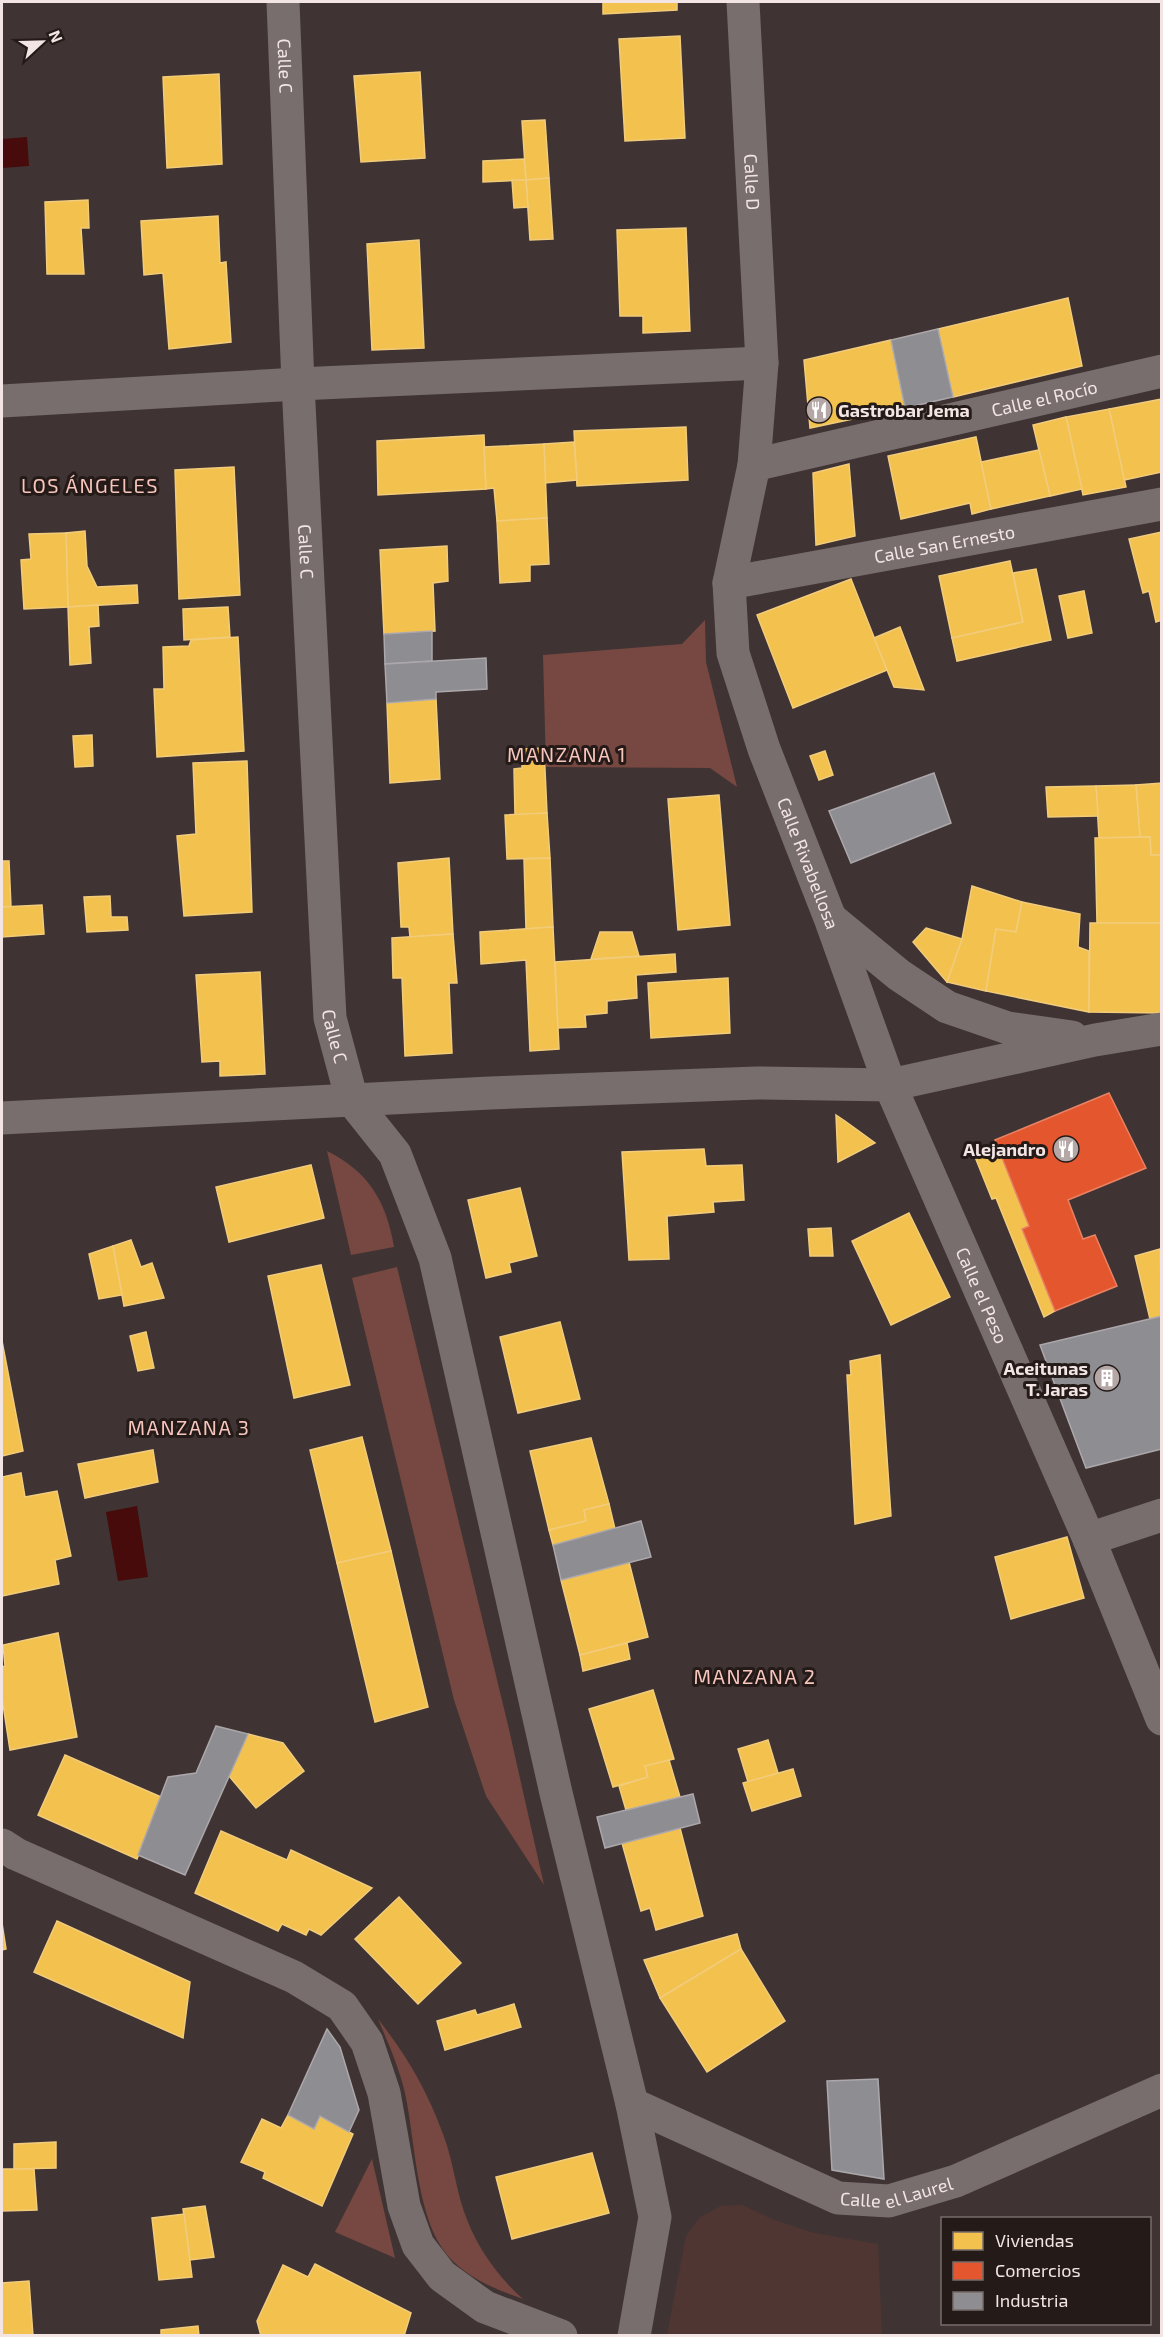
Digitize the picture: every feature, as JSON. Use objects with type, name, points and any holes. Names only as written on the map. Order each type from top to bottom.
[{"type":"street","name":"Calle C","points":[[283,2],[298,384],[330,1018],[352,1100]]},
{"type":"street","name":"Calle D","points":[[743,2],[762,363]]},
{"type":"street","points":[[2,401],[298,384],[762,363]]},
{"type":"street","name":"Calle Rivabellosa","points":[[762,363],[754,465],[729,583],[733,653],[764,749],[830,918],[890,1085]]},
{"type":"street","name":"Calle el Rocío","points":[[754,465],[1161,371]]},
{"type":"street","name":"Calle San Ernesto","points":[[729,583],[1161,504]]},
{"type":"street","points":[[830,918],[899,975],[947,1007],[1008,1028],[1095,1040]]},
{"type":"street","points":[[2,1118],[757,1083],[890,1085],[1095,1040],[1161,1030]]},
{"type":"street","name":"Calle el Peso","points":[[890,1085],[1089,1539],[1161,1719]]},
{"type":"street","points":[[352,1100],[395,1154],[435,1258],[556,1793],[632,2104],[655,2217],[634,2336]]},
{"type":"street","points":[[1089,1539],[1161,1515]]},
{"type":"street","points":[[2,1845],[16,1854],[294,1977],[342,2006],[367,2042],[384,2093],[404,2206],[418,2245],[442,2276],[485,2307],[561,2336]]},
{"type":"street","name":"Calle el Laurel","points":[[632,2104],[838,2198],[889,2201],[956,2181],[1161,2090]]},
{"type":"shaded area","points":[[27,137],[29,166],[2,168],[2,139]]},
{"type":"shaded area","points":[[705,620],[706,662],[737,787],[710,768],[546,767],[543,655],[682,644]]},
{"type":"shaded area","points":[[327,1151],[342,1159],[365,1178],[386,1216],[394,1247],[351,1255]]},
{"type":"shaded area","points":[[397,1267],[508,1725],[544,1885],[486,1796],[454,1700],[352,1278]]},
{"type":"shaded area","points":[[137,1506],[148,1577],[118,1581],[106,1512]]},
{"type":"shaded area","points":[[378,2019],[407,2060],[437,2118],[447,2145],[464,2211],[478,2243],[498,2273],[523,2299],[489,2286],[458,2266],[449,2258],[433,2232],[422,2194],[403,2083]]},
{"type":"shaded area","points":[[372,2159],[395,2258],[335,2232]]},
{"type":"shaded area","points":[[742,2205],[772,2219],[814,2233],[878,2244],[882,2335],[667,2335],[686,2236],[700,2217],[721,2206]]},
{"type":"building: Viviendas","points":[[603,2],[677,2],[677,10],[603,14]]},
{"type":"building: Viviendas","points":[[680,36],[685,138],[625,141],[619,39]]},
{"type":"building: Viviendas","points":[[420,72],[425,158],[361,162],[354,76]]},
{"type":"building: Viviendas","points":[[219,74],[222,164],[167,168],[163,77]]},
{"type":"building: Viviendas","points":[[545,120],[549,178],[526,180],[522,121]]},
{"type":"building: Viviendas","points":[[524,159],[526,180],[483,182],[483,161]]},
{"type":"building: Viviendas","points":[[549,178],[553,239],[530,240],[526,180]]},
{"type":"building: Viviendas","points":[[512,180],[526,180],[528,207],[514,208]]},
{"type":"building: Viviendas","points":[[88,200],[89,228],[81,228],[84,274],[47,274],[45,202]]},
{"type":"building: Viviendas","points":[[218,216],[220,263],[226,262],[231,342],[169,349],[163,273],[144,275],[141,221]]},
{"type":"building: Viviendas","points":[[686,228],[690,331],[643,333],[643,316],[620,316],[617,230]]},
{"type":"building: Viviendas","points":[[419,240],[424,348],[372,350],[367,244]]},
{"type":"building: Viviendas","points":[[1068,298],[1082,366],[953,397],[938,329]]},
{"type":"building: Viviendas","points":[[891,340],[905,408],[810,428],[804,360]]},
{"type":"building: Viviendas","points":[[1162,399],[1162,472],[1124,480],[1109,409]]},
{"type":"building: Viviendas","points":[[1109,409],[1126,487],[1083,495],[1066,417]]},
{"type":"building: Viviendas","points":[[1066,417],[1082,489],[1050,496],[1033,425]]},
{"type":"building: Viviendas","points":[[686,427],[688,480],[577,486],[574,431]]},
{"type":"building: Viviendas","points":[[484,435],[486,489],[378,495],[377,441]]},
{"type":"building: Viviendas","points":[[976,437],[991,509],[972,514],[970,503],[901,519],[888,456]]},
{"type":"building: Viviendas","points":[[574,442],[577,480],[545,483],[544,444]]},
{"type":"building: Viviendas","points":[[544,444],[547,518],[497,521],[494,488],[486,489],[484,447]]},
{"type":"building: Viviendas","points":[[1039,450],[1050,496],[991,509],[981,462]]},
{"type":"building: Viviendas","points":[[849,464],[855,536],[816,545],[813,473]]},
{"type":"building: Viviendas","points":[[234,467],[240,595],[179,599],[175,470]]},
{"type":"building: Viviendas","points":[[547,518],[549,564],[530,565],[530,581],[500,583],[497,521]]},
{"type":"building: Viviendas","points":[[85,531],[87,566],[97,587],[137,585],[138,603],[68,607],[66,533]]},
{"type":"building: Viviendas","points":[[1162,532],[1162,620],[1156,622],[1149,591],[1143,593],[1129,539]]},
{"type":"building: Viviendas","points":[[66,533],[68,607],[24,609],[21,560],[31,559],[29,534]]},
{"type":"building: Viviendas","points":[[447,546],[448,581],[433,583],[435,631],[384,634],[380,550]]},
{"type":"building: Viviendas","points":[[1010,561],[1023,622],[952,638],[939,576]]},
{"type":"building: Viviendas","points":[[1036,569],[1051,640],[957,661],[952,638],[1023,622],[1013,573]]},
{"type":"building: Viviendas","points":[[851,579],[887,670],[793,708],[757,615]]},
{"type":"building: Viviendas","points":[[1084,591],[1092,633],[1068,638],[1059,596]]},
{"type":"building: Viviendas","points":[[98,605],[99,626],[89,627],[91,663],[70,665],[68,607]]},
{"type":"building: Viviendas","points":[[228,607],[230,637],[184,640],[183,609]]},
{"type":"building: Viviendas","points":[[900,627],[924,690],[894,687],[874,638]]},
{"type":"building: Viviendas","points":[[238,637],[244,751],[157,757],[154,689],[164,689],[163,647],[189,646],[191,640]]},
{"type":"building: Viviendas","points":[[436,699],[440,779],[390,783],[387,703]]},
{"type":"building: Viviendas","points":[[92,735],[93,766],[75,767],[73,736]]},
{"type":"building: Viviendas","points":[[544,748],[547,813],[515,815],[514,769],[522,768],[522,749]]},
{"type":"building: Viviendas","points":[[825,751],[833,775],[819,780],[810,756]]},
{"type":"building: Viviendas","points":[[247,761],[252,912],[184,916],[177,836],[196,834],[193,763]]},
{"type":"building: Viviendas","points":[[1162,783],[1162,855],[1151,855],[1150,837],[1140,837],[1136,785]]},
{"type":"building: Viviendas","points":[[1136,785],[1140,837],[1099,838],[1096,786]]},
{"type":"building: Viviendas","points":[[1096,786],[1098,816],[1048,817],[1046,787]]},
{"type":"building: Viviendas","points":[[719,795],[730,925],[678,930],[668,799]]},
{"type":"building: Viviendas","points":[[547,813],[550,858],[507,859],[505,815]]},
{"type":"building: Viviendas","points":[[1150,837],[1151,855],[1162,855],[1162,923],[1097,923],[1095,838]]},
{"type":"building: Viviendas","points":[[449,858],[453,934],[410,937],[409,927],[401,927],[398,863]]},
{"type":"building: Viviendas","points":[[550,858],[553,927],[526,929],[524,859]]},
{"type":"building: Viviendas","points":[[2,861],[9,861],[11,907],[2,907]]},
{"type":"building: Viviendas","points":[[972,886],[1022,902],[1016,932],[996,929],[986,991],[947,982],[962,939]]},
{"type":"building: Viviendas","points":[[110,896],[111,917],[127,917],[128,930],[87,932],[84,897]]},
{"type":"building: Viviendas","points":[[1022,902],[1080,914],[1078,947],[1089,951],[1089,1012],[986,991],[996,929],[1016,932]]},
{"type":"building: Viviendas","points":[[42,905],[44,934],[2,937],[2,907]]},
{"type":"building: Viviendas","points":[[1090,923],[1162,923],[1162,1013],[1089,1012]]},
{"type":"building: Viviendas","points":[[553,927],[559,1049],[530,1051],[526,960],[481,964],[480,932]]},
{"type":"building: Viviendas","points":[[926,928],[962,939],[947,982],[913,942]]},
{"type":"building: Viviendas","points":[[600,932],[632,932],[639,956],[591,959]]},
{"type":"building: Viviendas","points":[[453,934],[457,983],[449,983],[452,1053],[405,1056],[402,978],[393,978],[392,938]]},
{"type":"building: Viviendas","points":[[675,954],[676,972],[636,975],[637,998],[607,1001],[607,1013],[585,1015],[586,1027],[558,1028],[555,962]]},
{"type":"building: Viviendas","points":[[260,972],[265,1074],[220,1076],[220,1061],[202,1062],[196,975]]},
{"type":"building: Viviendas","points":[[728,978],[730,1033],[651,1038],[648,983]]},
{"type":"building: Viviendas","points":[[836,1115],[845,1121],[875,1143],[838,1162]]},
{"type":"building: Viviendas","points":[[998,1147],[1029,1226],[1022,1229],[1055,1311],[1044,1317],[996,1198],[992,1199],[975,1157]]},
{"type":"building: Viviendas","points":[[704,1149],[706,1166],[742,1165],[744,1200],[713,1202],[714,1212],[667,1216],[669,1259],[629,1260],[622,1152]]},
{"type":"building: Viviendas","points":[[311,1165],[324,1218],[229,1242],[216,1187]]},
{"type":"building: Viviendas","points":[[520,1188],[537,1256],[509,1263],[511,1272],[486,1278],[468,1200]]},
{"type":"building: Viviendas","points":[[909,1213],[950,1297],[891,1325],[852,1241]]},
{"type":"building: Viviendas","points":[[831,1228],[833,1256],[810,1256],[808,1229]]},
{"type":"building: Viviendas","points":[[131,1240],[141,1267],[152,1263],[164,1298],[124,1306],[113,1246]]},
{"type":"building: Viviendas","points":[[113,1246],[122,1295],[99,1299],[89,1254]]},
{"type":"building: Viviendas","points":[[1160,1249],[1162,1316],[1150,1319],[1135,1256]]},
{"type":"building: Viviendas","points":[[321,1265],[350,1385],[294,1398],[268,1276]]},
{"type":"building: Viviendas","points":[[560,1322],[580,1399],[518,1413],[500,1337]]},
{"type":"building: Viviendas","points":[[146,1332],[154,1368],[138,1371],[130,1336]]},
{"type":"building: Viviendas","points":[[2,1341],[23,1451],[2,1456]]},
{"type":"building: Viviendas","points":[[880,1355],[891,1516],[855,1524],[847,1375],[851,1375],[850,1361]]},
{"type":"building: Viviendas","points":[[362,1437],[391,1551],[337,1563],[310,1450]]},
{"type":"building: Viviendas","points":[[591,1438],[609,1504],[584,1510],[586,1521],[549,1530],[530,1451]]},
{"type":"building: Viviendas","points":[[153,1450],[158,1482],[85,1498],[78,1464]]},
{"type":"building: Viviendas","points":[[21,1473],[25,1497],[57,1491],[71,1556],[55,1560],[59,1584],[2,1596],[2,1477]]},
{"type":"building: Viviendas","points":[[609,1504],[615,1529],[553,1545],[549,1530],[586,1521],[584,1510]]},
{"type":"building: Viviendas","points":[[1067,1537],[1084,1598],[1011,1619],[995,1557]]},
{"type":"building: Viviendas","points":[[391,1551],[428,1707],[375,1722],[337,1563]]},
{"type":"building: Viviendas","points":[[629,1562],[648,1637],[580,1655],[561,1580]]},
{"type":"building: Viviendas","points":[[58,1633],[77,1737],[10,1750],[2,1698],[2,1667],[5,1666],[3,1645]]},
{"type":"building: Viviendas","points":[[627,1643],[630,1659],[583,1671],[580,1655]]},
{"type":"building: Viviendas","points":[[653,1690],[674,1759],[645,1766],[648,1777],[613,1787],[589,1709]]},
{"type":"building: Viviendas","points":[[248,1734],[283,1743],[304,1771],[256,1808],[229,1776]]},
{"type":"building: Viviendas","points":[[768,1740],[778,1773],[748,1782],[738,1749]]},
{"type":"building: Viviendas","points":[[65,1755],[161,1797],[137,1859],[38,1815]]},
{"type":"building: Viviendas","points":[[669,1760],[680,1797],[626,1810],[619,1786],[648,1777],[645,1766]]},
{"type":"building: Viviendas","points":[[793,1769],[801,1796],[752,1811],[743,1783]]},
{"type":"building: Viviendas","points":[[680,1828],[703,1916],[656,1930],[650,1908],[641,1911],[622,1843]]},
{"type":"building: Viviendas","points":[[221,1831],[287,1860],[291,1850],[372,1888],[321,1935],[309,1929],[306,1935],[282,1924],[278,1931],[195,1893]]},
{"type":"building: Viviendas","points":[[399,1897],[461,1963],[418,2004],[355,1939]]},
{"type":"building: Viviendas","points":[[57,1921],[190,1982],[183,2038],[34,1972]]},
{"type":"building: Viviendas","points":[[2,1923],[6,1949],[2,1950]]},
{"type":"building: Viviendas","points":[[737,1934],[741,1949],[660,1998],[644,1960]]},
{"type":"building: Viviendas","points":[[741,1949],[785,2021],[707,2072],[660,1998]]},
{"type":"building: Viviendas","points":[[514,2004],[521,2027],[445,2050],[437,2021],[475,2010],[477,2015]]},
{"type":"building: Viviendas","points":[[288,2115],[314,2129],[320,2116],[353,2134],[322,2206],[263,2178],[265,2172],[241,2162],[262,2119],[281,2128]]},
{"type":"building: Viviendas","points":[[56,2142],[56,2168],[14,2169],[14,2144]]},
{"type":"building: Viviendas","points":[[592,2153],[609,2213],[512,2239],[496,2177]]},
{"type":"building: Viviendas","points":[[2,2169],[34,2169],[37,2210],[2,2211]]},
{"type":"building: Viviendas","points":[[205,2206],[214,2257],[190,2260],[183,2209]]},
{"type":"building: Viviendas","points":[[184,2214],[192,2277],[159,2280],[152,2218]]},
{"type":"building: Viviendas","points":[[315,2264],[411,2313],[404,2336],[261,2336],[257,2321],[283,2265],[308,2277]]},
{"type":"building: Viviendas","points":[[29,2281],[33,2336],[2,2336],[2,2283]]},
{"type":"building: Viviendas","points":[[198,2326],[199,2336],[161,2336],[161,2330]]},
{"type":"building: Comercios","points":[[1109,1093],[1146,1168],[1068,1200],[1083,1239],[1095,1235],[1117,1286],[1055,1311],[1022,1229],[1029,1226],[995,1140]]},
{"type":"building: Industria","points":[[938,329],[953,397],[905,408],[891,340]]},
{"type":"building: Industria","points":[[432,631],[432,661],[385,664],[384,634]]},
{"type":"building: Industria","points":[[486,658],[487,689],[436,692],[436,699],[387,703],[385,664]]},
{"type":"building: Industria","points":[[934,773],[951,823],[851,863],[829,811]]},
{"type":"building: Industria","name":"Aceitunas T. Jaras","points":[[1162,1316],[1162,1449],[1086,1468],[1040,1345]]},
{"type":"building: Industria","points":[[641,1521],[651,1557],[561,1580],[553,1545]]},
{"type":"building: Industria","points":[[216,1726],[248,1734],[185,1875],[138,1855],[168,1777],[196,1773]]},
{"type":"building: Industria","points":[[693,1794],[700,1823],[605,1848],[597,1817]]},
{"type":"building: Industria","points":[[327,2029],[340,2047],[359,2110],[349,2132],[320,2116],[314,2129],[288,2115]]},
{"type":"building: Industria","points":[[878,2079],[884,2179],[832,2170],[827,2081]]},
{"type":"place","name":"Gastrobar Jema","points":[[819,410]]},
{"type":"place","name":"Alejandro","points":[[1066,1149]]},
{"type":"place","name":"Aceitunas T. Jaras","points":[[1107,1378]]},
{"type":"district","name":"LOS ÁNGELES","points":[[90,485]]},
{"type":"district","name":"MANZANA 1","points":[[567,754]]},
{"type":"district","name":"MANZANA 3","points":[[189,1427]]},
{"type":"district","name":"MANZANA 2","points":[[755,1676]]}]
